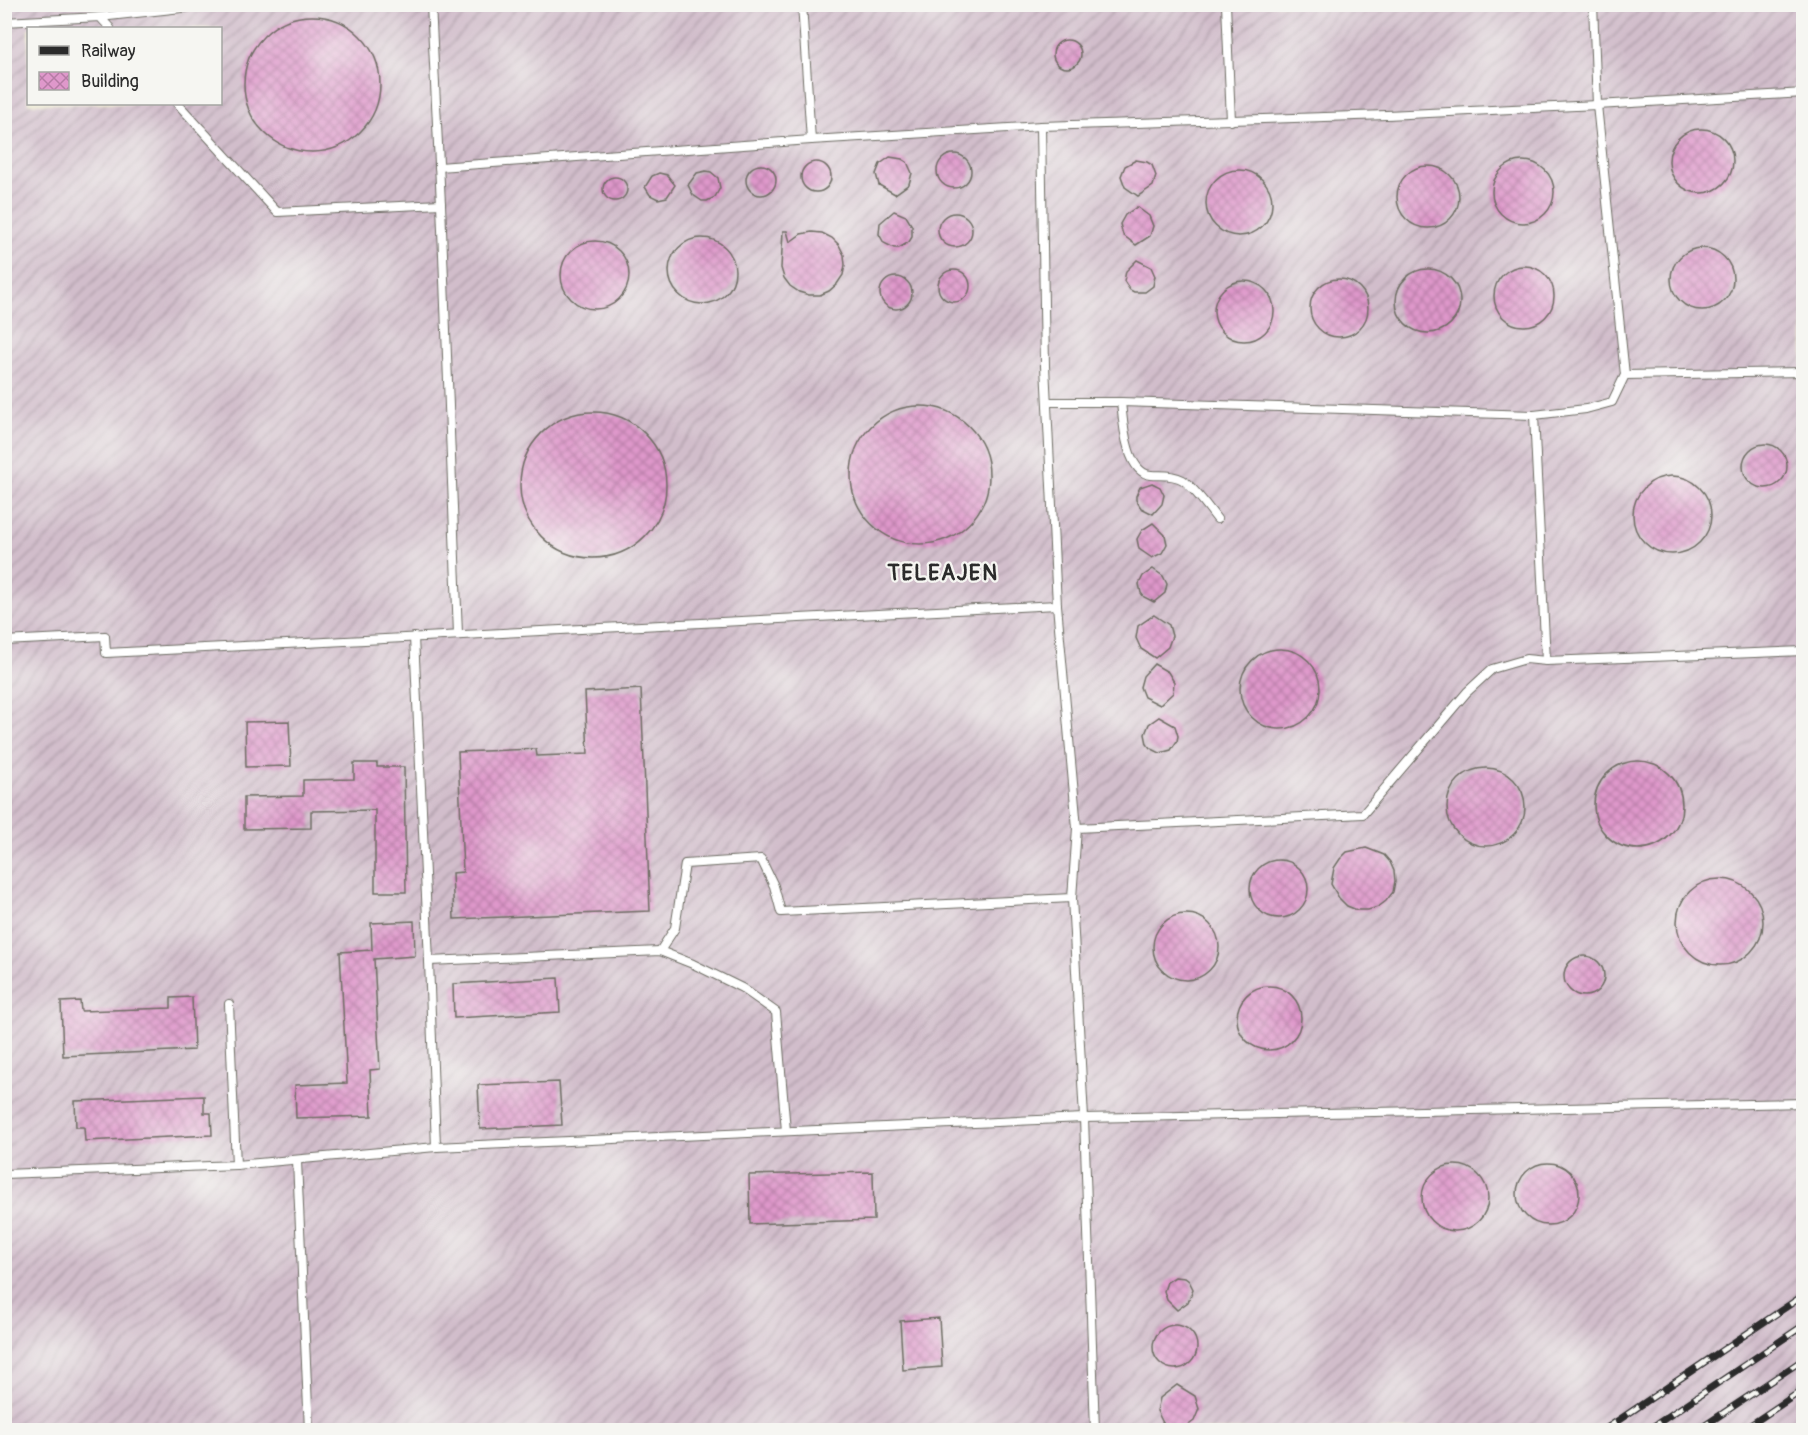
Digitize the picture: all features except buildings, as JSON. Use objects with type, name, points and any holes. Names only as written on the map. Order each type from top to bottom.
[{"type":"lane","points":[[4,22],[100,17],[218,4]]},
{"type":"lane","points":[[431,4],[458,634]]},
{"type":"lane","points":[[802,4],[811,140]]},
{"type":"lane","points":[[1226,4],[1231,121]]},
{"type":"lane","points":[[1048,402],[1121,402],[1534,415],[1586,409],[1612,402],[1625,375],[1597,105],[1593,4]]},
{"type":"lane","points":[[100,17],[109,27]]},
{"type":"lane","points":[[439,166],[1041,126],[1231,121],[1597,105],[1803,93]]},
{"type":"lane","points":[[179,105],[277,212],[441,204]]},
{"type":"lane","points":[[1041,126],[1048,402],[1057,605],[1077,828],[1072,898],[1084,1118],[1095,1431]]},
{"type":"lane","points":[[1625,375],[1803,372]]},
{"type":"lane","points":[[1121,402],[1126,440],[1138,469],[1147,476],[1165,475],[1181,479],[1217,519]]},
{"type":"lane","points":[[1534,415],[1546,661]]},
{"type":"lane","points":[[4,640],[105,636],[106,652],[1057,605]]},
{"type":"lane","points":[[414,637],[436,1147]]},
{"type":"lane","points":[[1077,828],[1363,814],[1467,692],[1492,669],[1526,659],[1546,661],[1803,651]]},
{"type":"lane","points":[[660,951],[675,928],[685,864],[761,859],[774,886],[781,912],[1072,898]]},
{"type":"lane","points":[[429,961],[660,951],[742,988],[776,1012],[786,1131]]},
{"type":"lane","points":[[229,1004],[236,1165]]},
{"type":"lane","points":[[4,1174],[236,1165],[436,1147],[1084,1118],[1803,1103]]},
{"type":"lane","points":[[297,1161],[309,1431]]},
{"type":"shaded area","points":[[5,5],[1803,5],[1803,1430],[5,1430]]},
{"type":"railway","points":[[1604,1430],[1804,1295]]},
{"type":"railway","points":[[1648,1430],[1804,1325]]},
{"type":"railway","points":[[1698,1430],[1804,1359]]},
{"type":"railway","points":[[1743,1430],[1804,1389]]},
{"type":"railway","points":[[1799,1430],[1804,1428]]},
{"type":"district","name":"TELEAJEN","points":[[943,573]]}]
